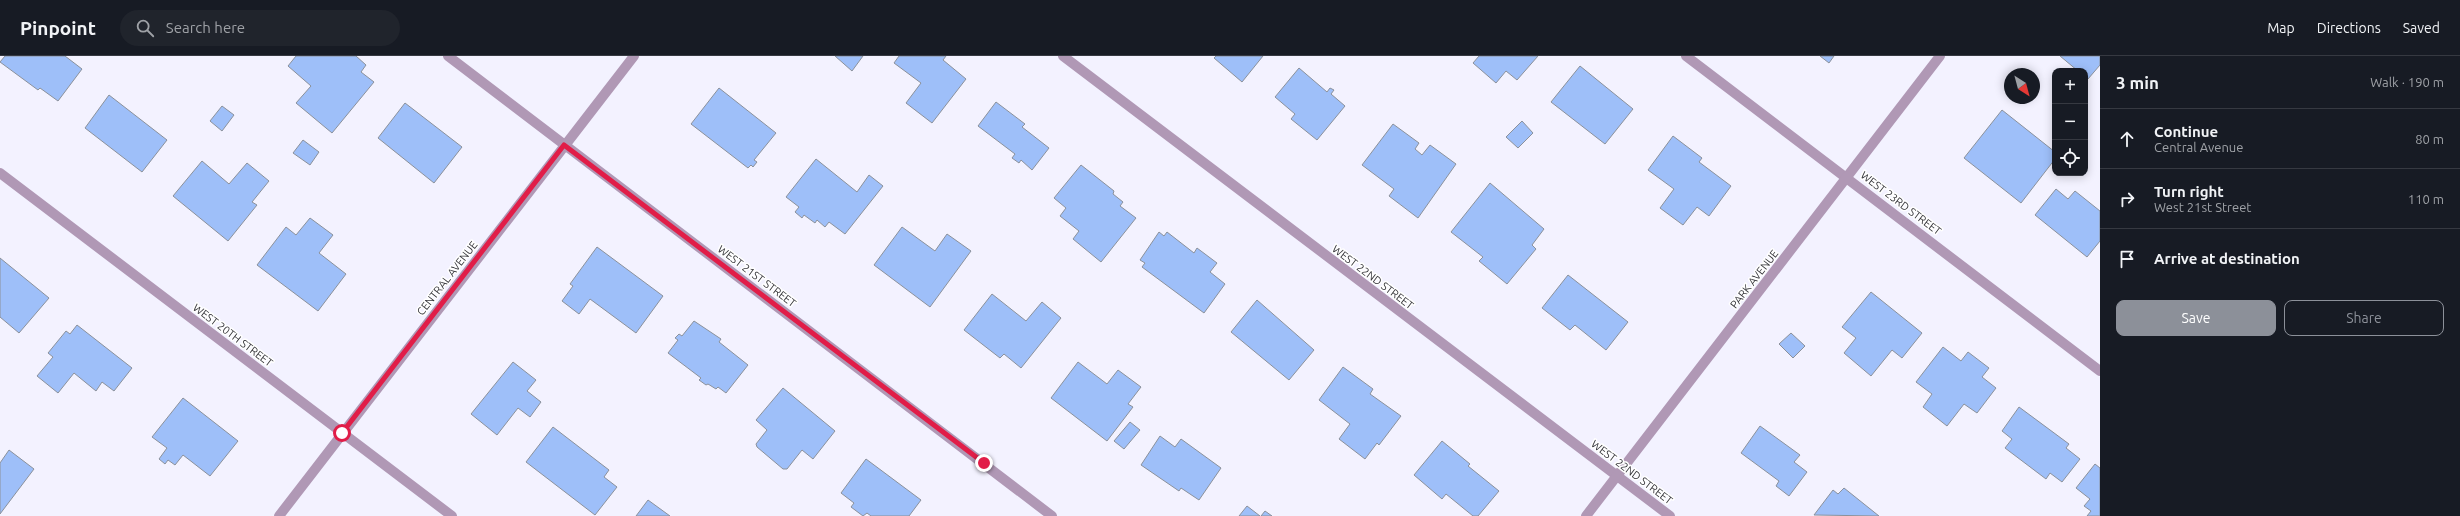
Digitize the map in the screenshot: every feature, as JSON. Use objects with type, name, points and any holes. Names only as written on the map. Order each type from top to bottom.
[{"type":"street","name":"WEST 21ST STREET","points":[[448,56],[1052,516]]},
{"type":"street","name":"CENTRAL AVENUE","points":[[280,516],[342,433],[634,56]]},
{"type":"street","name":"WEST 22ND STREET","points":[[1063,56],[1670,516]]},
{"type":"street","name":"WEST 23RD STREET","points":[[1686,56],[2100,371]]},
{"type":"street","name":"PARK AVENUE","points":[[1586,516],[1848,178],[1940,56]]},
{"type":"street","name":"WEST 20TH STREET","points":[[0,172],[452,516]]},
{"type":"building","points":[[5,56],[65,56],[82,69],[58,101],[40,88],[38,90],[0,62]]},
{"type":"building","points":[[296,56],[356,56],[366,65],[361,72],[374,82],[332,133],[296,103],[311,86],[288,66]]},
{"type":"building","points":[[835,56],[863,56],[852,71]]},
{"type":"building","points":[[899,56],[946,56],[943,60],[966,79],[932,123],[906,103],[921,83],[894,63]]},
{"type":"building","points":[[1216,56],[1263,56],[1242,82],[1214,58]]},
{"type":"building","points":[[1479,56],[1538,56],[1517,80],[1506,71],[1496,83],[1473,63]]},
{"type":"building","points":[[1820,56],[1834,56],[1829,63]]},
{"type":"building","points":[[2060,56],[2100,56],[2100,65],[2088,79],[2088,68],[2074,68]]},
{"type":"building","points":[[1580,66],[1633,109],[1605,144],[1551,102]]},
{"type":"building","points":[[1299,68],[1327,92],[1330,88],[1334,90],[1331,94],[1345,106],[1317,140],[1291,119],[1295,114],[1275,97]]},
{"type":"building","points":[[719,88],[776,133],[754,160],[757,162],[753,167],[751,165],[748,168],[691,124]]},
{"type":"building","points":[[109,95],[167,140],[142,172],[85,128]]},
{"type":"building","points":[[996,102],[1025,124],[1022,127],[1049,148],[1032,170],[1021,160],[1019,163],[1012,158],[1015,154],[978,126]]},
{"type":"building","points":[[405,103],[462,147],[434,183],[378,138]]},
{"type":"building","points":[[222,106],[234,115],[222,131],[210,121]]},
{"type":"building","points":[[2002,110],[2052,150],[2052,163],[2021,203],[1964,158]]},
{"type":"building","points":[[1522,121],[1533,133],[1518,148],[1506,137]]},
{"type":"building","points":[[1393,124],[1419,143],[1415,149],[1422,155],[1430,145],[1456,164],[1418,218],[1389,196],[1394,189],[1362,165]]},
{"type":"building","points":[[1673,136],[1702,158],[1699,162],[1731,186],[1709,216],[1697,207],[1683,225],[1660,208],[1674,189],[1648,170]]},
{"type":"building","points":[[303,140],[319,152],[310,165],[293,153]]},
{"type":"building","points":[[816,159],[857,192],[869,175],[883,186],[845,234],[829,222],[825,227],[817,220],[815,223],[804,215],[802,218],[795,212],[799,207],[786,197]]},
{"type":"building","points":[[202,161],[229,184],[247,163],[269,181],[252,202],[257,205],[228,241],[173,196]]},
{"type":"building","points":[[1081,165],[1114,191],[1113,194],[1123,202],[1120,206],[1136,218],[1101,262],[1073,239],[1079,231],[1060,216],[1066,208],[1054,198]]},
{"type":"building","points":[[1490,183],[1544,229],[1532,245],[1536,249],[1507,284],[1479,261],[1483,257],[1451,232]]},
{"type":"building","points":[[2056,189],[2068,199],[2075,191],[2100,211],[2100,241],[2087,257],[2035,215]]},
{"type":"building","points":[[310,218],[333,235],[319,253],[346,274],[318,311],[257,265],[286,227],[296,235]]},
{"type":"building","points":[[902,227],[935,251],[947,234],[971,251],[930,307],[874,265]]},
{"type":"building","points":[[1159,232],[1164,236],[1167,232],[1194,253],[1197,248],[1217,263],[1210,272],[1225,284],[1204,313],[1142,267],[1145,263],[1140,260]]},
{"type":"building","points":[[597,247],[663,296],[636,333],[590,299],[579,314],[562,301],[573,286],[570,284]]},
{"type":"building","points":[[0,258],[49,298],[19,333],[0,317]]},
{"type":"building","points":[[1568,275],[1628,322],[1606,350],[1575,325],[1570,330],[1542,308]]},
{"type":"building","points":[[1871,292],[1922,333],[1902,358],[1892,350],[1871,376],[1844,353],[1856,338],[1842,327]]},
{"type":"building","points":[[992,294],[1026,321],[1042,302],[1061,318],[1021,368],[1004,354],[1000,358],[964,330]]},
{"type":"building","points":[[1257,300],[1314,350],[1289,380],[1231,332]]},
{"type":"building","points":[[694,321],[721,339],[719,342],[748,365],[726,393],[718,387],[716,389],[708,384],[706,385],[699,380],[701,378],[668,353],[678,340],[675,338],[679,334],[682,336]]},
{"type":"building","points":[[77,325],[132,368],[114,391],[102,382],[96,391],[74,373],[58,393],[37,376],[53,357],[48,353],[66,331],[70,334]]},
{"type":"building","points":[[1791,333],[1805,346],[1793,358],[1779,344]]},
{"type":"building","points":[[1943,347],[1961,361],[1968,352],[1989,368],[1982,377],[1996,388],[1977,413],[1964,404],[1947,426],[1923,407],[1932,394],[1916,382]]},
{"type":"building","points":[[513,362],[536,380],[527,391],[541,402],[530,417],[518,408],[497,435],[471,414]]},
{"type":"building","points":[[1078,362],[1107,384],[1118,370],[1141,387],[1128,404],[1133,407],[1107,441],[1051,398]]},
{"type":"building","points":[[1343,367],[1373,389],[1370,394],[1401,416],[1379,445],[1377,443],[1365,459],[1339,439],[1350,424],[1319,400]]},
{"type":"building","points":[[783,388],[835,431],[813,459],[802,450],[787,469],[783,469],[757,447],[756,444],[767,430],[756,420]]},
{"type":"building","points":[[183,398],[238,441],[210,476],[183,455],[175,465],[168,460],[165,464],[159,459],[167,448],[152,437]]},
{"type":"building","points":[[2019,407],[2069,444],[2066,448],[2080,459],[2062,482],[2050,473],[2046,479],[2005,448],[2012,439],[2002,431]]},
{"type":"building","points":[[1130,422],[1140,430],[1124,449],[1114,441]]},
{"type":"building","points":[[1760,426],[1800,455],[1794,462],[1807,472],[1789,496],[1776,486],[1779,481],[1741,453]]},
{"type":"building","points":[[553,427],[609,470],[604,477],[617,487],[595,515],[526,462]]},
{"type":"building","points":[[1160,436],[1175,447],[1181,439],[1221,468],[1199,500],[1181,488],[1179,491],[1141,465]]},
{"type":"building","points":[[1442,441],[1470,464],[1468,466],[1499,491],[1478,516],[1473,516],[1446,494],[1442,499],[1414,475]]},
{"type":"building","points":[[9,450],[34,469],[0,514],[0,463]]},
{"type":"building","points":[[866,459],[921,500],[909,516],[871,516],[867,513],[863,516],[851,507],[854,503],[841,493]]},
{"type":"building","points":[[2095,464],[2100,468],[2100,516],[2087,516],[2091,511],[2084,506],[2090,499],[2076,488]]},
{"type":"building","points":[[1844,488],[1879,516],[1814,515],[1833,490],[1838,494]]},
{"type":"building","points":[[648,500],[670,516],[636,516]]},
{"type":"building","points":[[1247,506],[1260,516],[1239,516]]},
{"type":"building","points":[[1265,511],[1272,516],[1261,516]]},
{"type":"route","points":[[342,433],[564,145],[984,463]]}]
